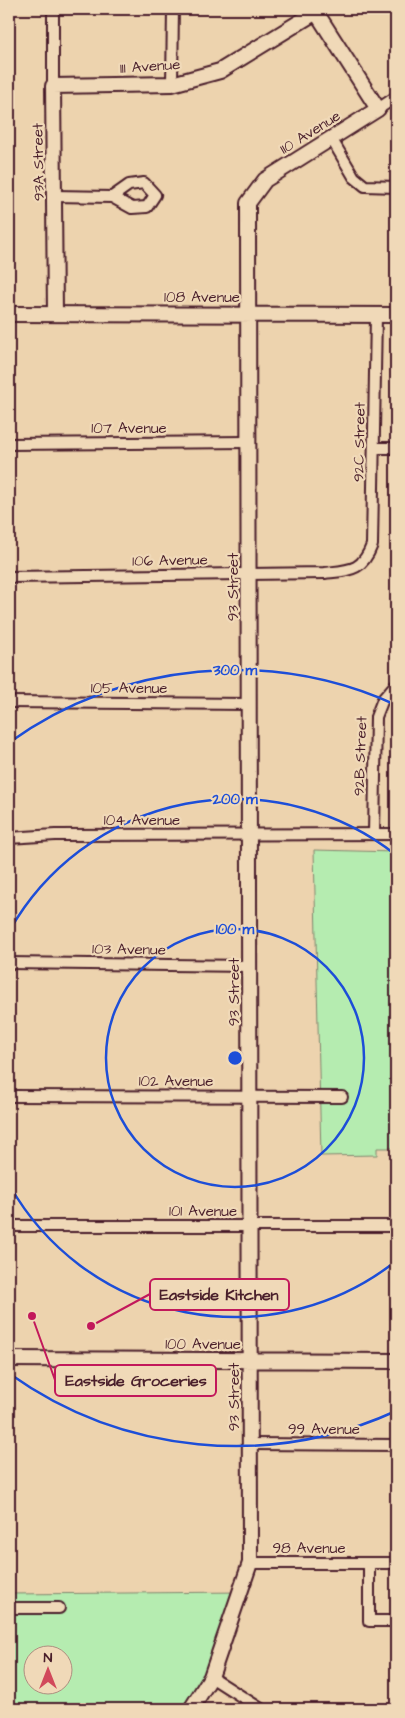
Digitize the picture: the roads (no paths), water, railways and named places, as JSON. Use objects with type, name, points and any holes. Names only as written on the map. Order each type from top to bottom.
[{"type":"street","name":"93A Street","points":[[53,9],[55,314]]},
{"type":"street","points":[[172,9],[172,84]]},
{"type":"street","name":"111 Avenue","points":[[53,86],[172,84],[220,71],[318,10]]},
{"type":"street","points":[[318,10],[378,109]]},
{"type":"street","name":"110 Avenue","points":[[248,203],[265,180],[396,97]]},
{"type":"street","points":[[331,138],[354,177],[365,186],[396,187]]},
{"type":"street","points":[[54,196],[112,197]]},
{"type":"street","name":"93 Street","points":[[191,1709],[211,1677],[250,1563],[248,203]]},
{"type":"street","name":"108 Avenue","points":[[9,314],[249,313],[396,315]]},
{"type":"street","name":"92C Street","points":[[360,565],[366,560],[372,546],[376,315]]},
{"type":"street","name":"107 Avenue","points":[[9,444],[249,442]]},
{"type":"street","points":[[374,448],[396,448]]},
{"type":"street","name":"106 Avenue","points":[[9,577],[325,573],[354,569],[360,565]]},
{"type":"street","name":"92B Street","points":[[374,834],[376,717],[383,698],[396,684]]},
{"type":"street","name":"105 Avenue","points":[[9,702],[250,704]]},
{"type":"street","name":"104 Avenue","points":[[9,838],[54,835],[396,834]]},
{"type":"street","name":"103 Avenue","points":[[9,962],[250,966]]},
{"type":"street","name":"102 Avenue","points":[[9,1096],[342,1097]]},
{"type":"street","name":"101 Avenue","points":[[9,1226],[396,1226]]},
{"type":"street","name":"100 Avenue","points":[[9,1359],[396,1361]]},
{"type":"street","name":"99 Avenue","points":[[251,1444],[396,1445]]},
{"type":"street","name":"98 Avenue","points":[[250,1563],[396,1563]]},
{"type":"street","points":[[369,1563],[369,1621],[396,1621]]},
{"type":"street","points":[[9,1608],[60,1608]]},
{"type":"street","points":[[211,1677],[261,1709]]},
{"type":"place","name":"Eastside Groceries","points":[[32,1316]]},
{"type":"place","name":"Eastside Kitchen","points":[[91,1326]]}]
